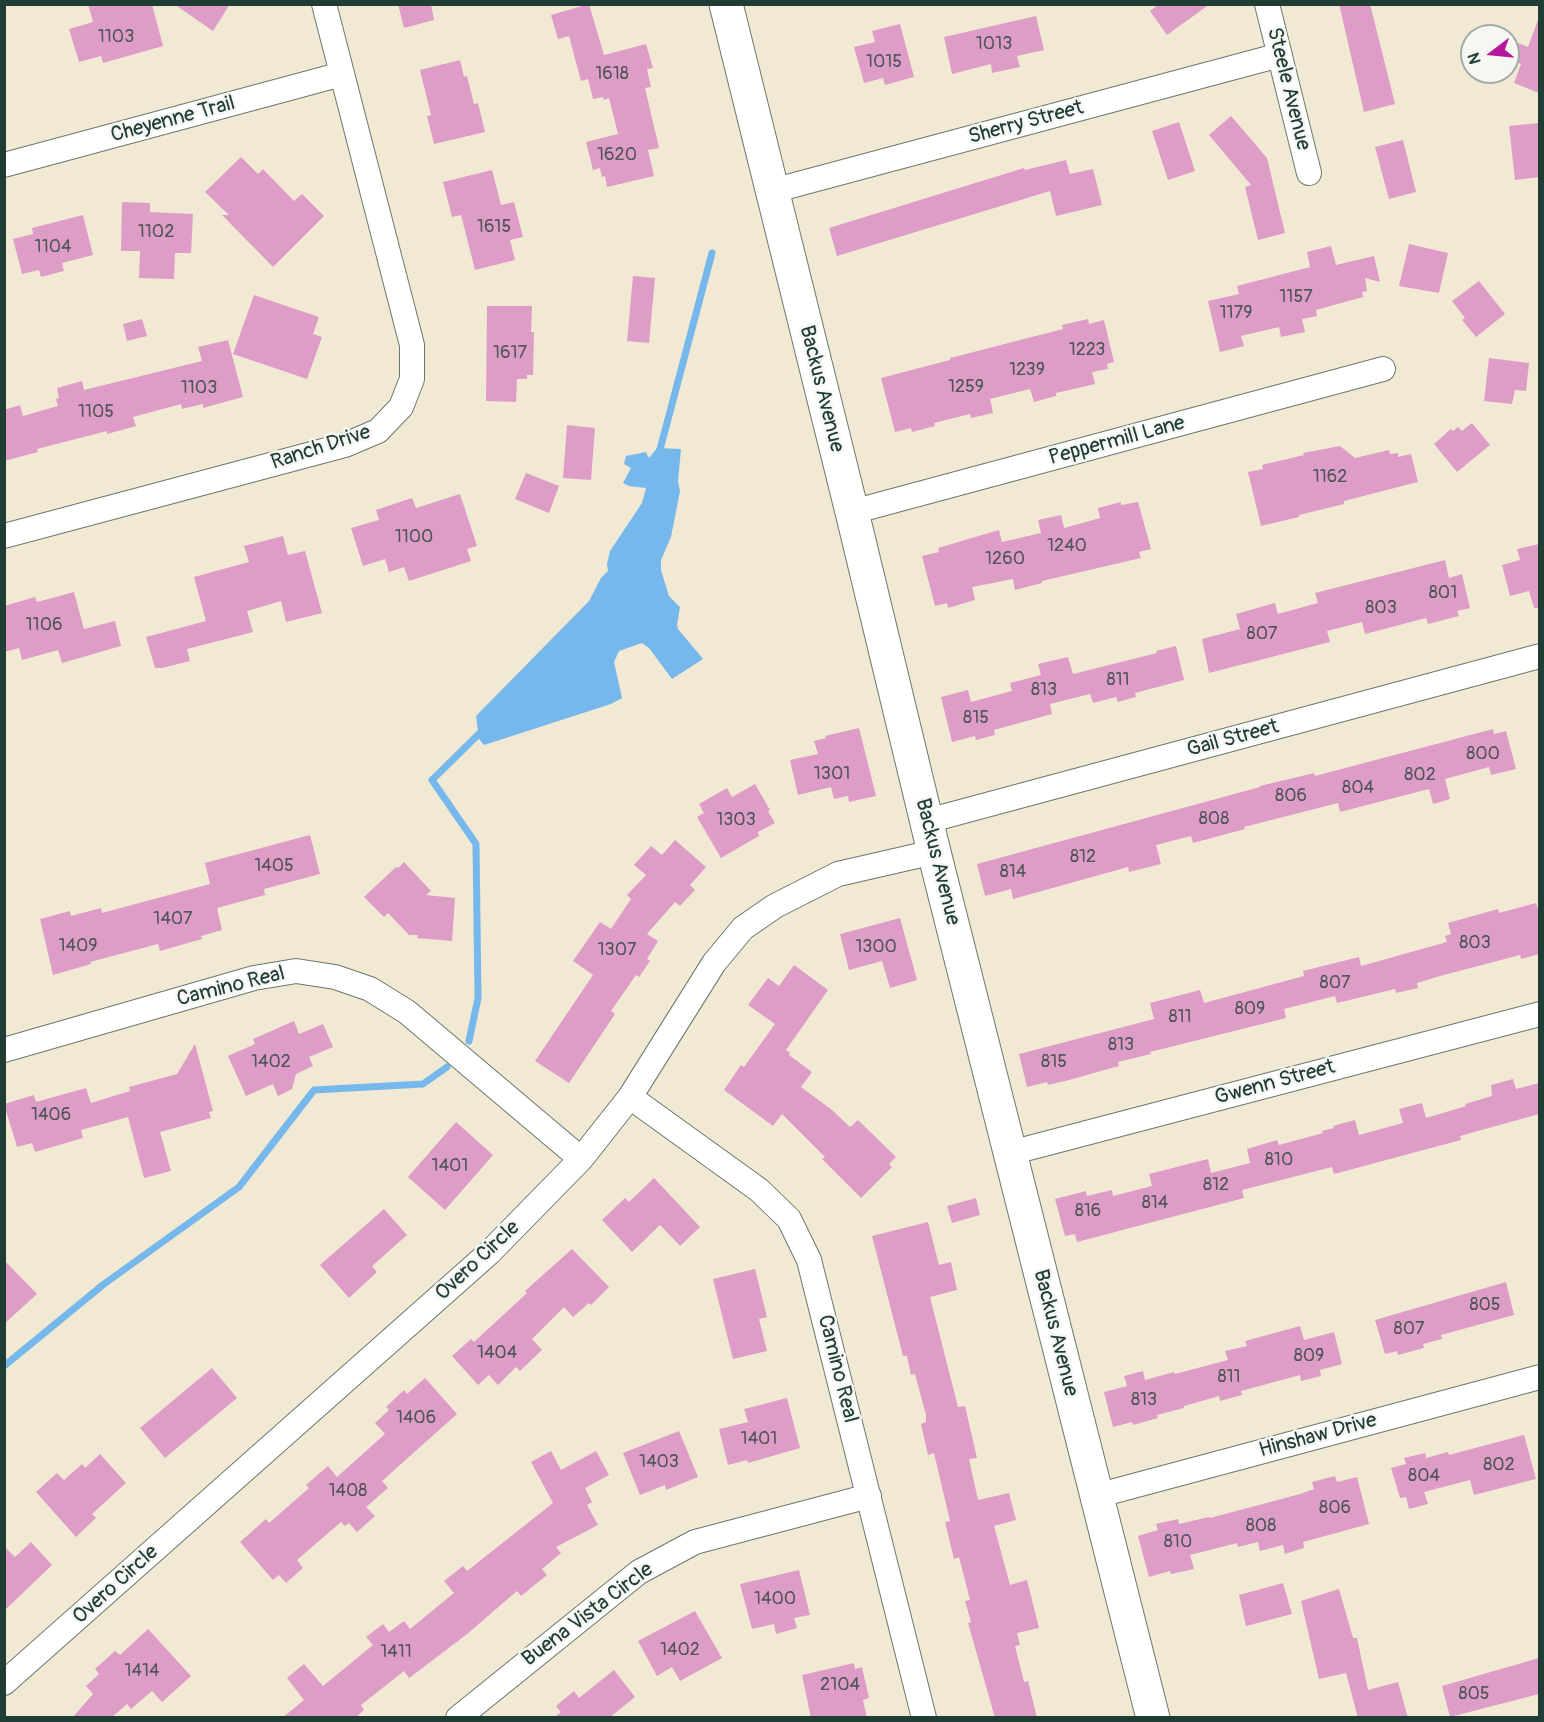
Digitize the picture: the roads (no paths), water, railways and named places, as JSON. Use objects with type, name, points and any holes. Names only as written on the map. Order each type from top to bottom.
[{"type":"street","name":"Ranch Drive","points":[[4,536],[345,445],[378,431],[401,407],[412,379],[412,345],[324,4]]},
{"type":"street","name":"Backus Avenue","points":[[726,4],[930,837],[1153,1718]]},
{"type":"street","name":"Steele Avenue","points":[[1268,4],[1309,173]]},
{"type":"street","name":"Sherry Street","points":[[772,191],[1280,55]]},
{"type":"street","name":"Cheyenne Trail","points":[[4,165],[342,74]]},
{"type":"street","name":"Peppermill Lane","points":[[852,512],[1383,369]]},
{"type":"street","name":"Gail Street","points":[[930,837],[1539,656]]},
{"type":"street","name":"Overo Circle","points":[[4,1683],[489,1253],[581,1159],[630,1097],[714,963],[742,928],[775,906],[838,874],[867,866],[930,837]]},
{"type":"street","name":"Camino Real","points":[[4,1050],[254,978],[296,971],[335,977],[370,989],[407,1012],[581,1159]]},
{"type":"street","name":"Gwenn Street","points":[[1010,1153],[1539,1014]]},
{"type":"street","name":"Camino Real","points":[[630,1097],[759,1190],[789,1219],[809,1260],[924,1718]]},
{"type":"street","name":"Hinshaw Drive","points":[[1096,1496],[1539,1377]]},
{"type":"street","name":"Buena Vista Circle","points":[[458,1718],[639,1572],[695,1542],[869,1496]]},
{"type":"water","points":[[657,448],[681,449],[678,481],[680,491],[671,537],[661,560],[661,570],[669,596],[680,607],[678,629],[703,659],[672,679],[649,648],[642,643],[619,651],[614,662],[622,698],[611,704],[484,745],[479,739],[476,716],[589,601],[601,578],[608,571],[610,551],[642,503],[646,488],[623,483],[631,468],[624,464],[626,456],[646,452],[649,458]]},
{"type":"waterway","points":[[658,457],[712,253]]},
{"type":"waterway","points":[[469,1041],[478,998],[476,844],[432,780],[484,729]]},
{"type":"waterway","points":[[4,1366],[104,1284],[239,1187],[314,1090],[423,1084],[447,1067]]}]
